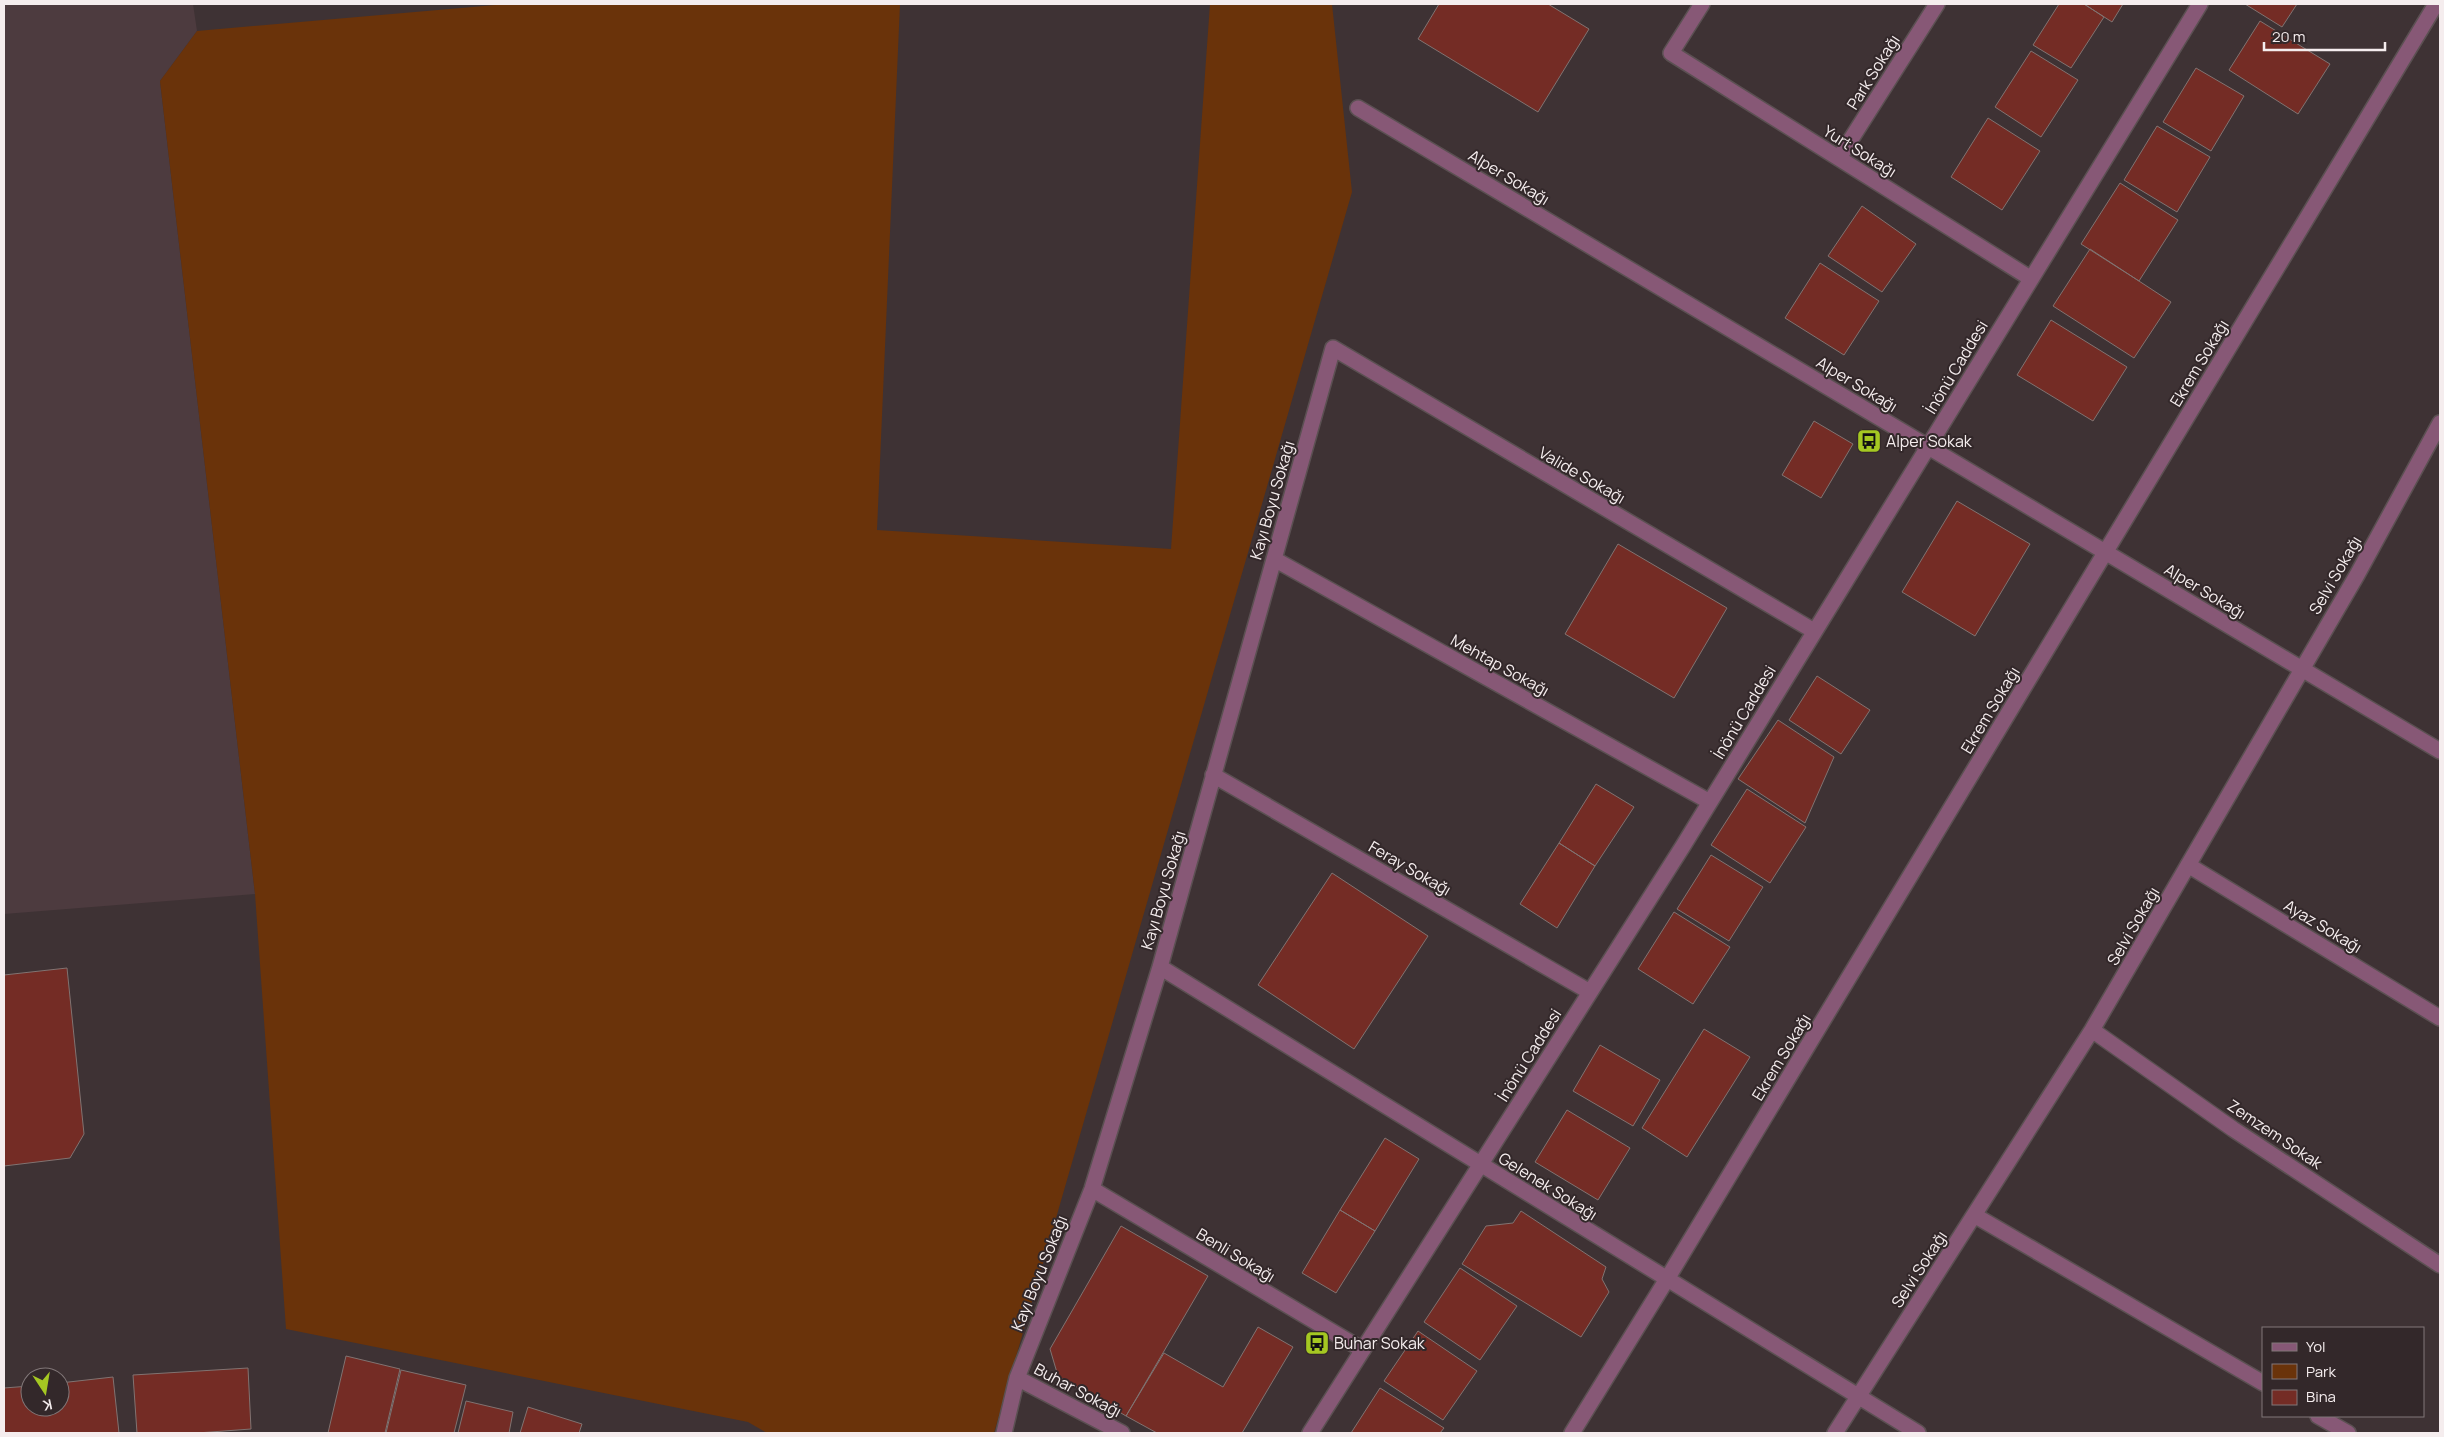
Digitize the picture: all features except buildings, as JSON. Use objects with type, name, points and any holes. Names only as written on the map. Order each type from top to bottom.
[{"type":"street","name":"Yurt Sokağı","points":[[1702,4],[1671,53],[2030,278]]},
{"type":"street","name":"Park Sokağı","points":[[1839,158],[1937,4]]},
{"type":"street","name":"İnönü Caddesi","points":[[1310,1433],[1710,802],[2200,4]]},
{"type":"street","name":"Ekrem Sokağı","points":[[1572,1433],[2106,553],[2436,4]]},
{"type":"street","name":"Alper Sokağı","points":[[1358,108],[2440,752]]},
{"type":"street","name":"Kayı Boyu Sokağı","points":[[1004,1433],[1017,1378],[1092,1189],[1160,967],[1333,348]]},
{"type":"street","name":"Valide Sokağı","points":[[1333,348],[1814,632]]},
{"type":"street","name":"Selvi Sokağı","points":[[1835,1433],[2092,1030],[2357,575],[2440,423]]},
{"type":"street","name":"Mehtap Sokağı","points":[[1274,559],[1710,802]]},
{"type":"street","name":"Feray Sokağı","points":[[1213,775],[1590,992]]},
{"type":"street","name":"Ayaz Sokağı","points":[[2188,865],[2440,1018]]},
{"type":"street","name":"Gelenek Sokağı","points":[[1160,967],[1918,1433]]},
{"type":"street","name":"Zemzem Sokak","points":[[2092,1030],[2234,1129],[2440,1264]]},
{"type":"street","name":"Benli Sokağı","points":[[1092,1189],[1363,1350]]},
{"type":"street","points":[[1974,1215],[2262,1382]]},
{"type":"street","name":"Buhar Sokağı","points":[[1017,1378],[1122,1433]]},
{"type":"street","points":[[2320,1417],[2348,1433]]},
{"type":"shaded area","points":[[4,4],[193,4],[197,31],[160,81],[255,894],[4,914]]},
{"type":"green space","points":[[507,4],[900,4],[877,530],[1171,549],[1210,4],[1332,4],[1352,192],[994,1433],[767,1433],[748,1422],[286,1329],[255,894],[160,81],[197,31]]},
{"type":"place","name":"Alper Sokak","points":[[1869,441]]},
{"type":"place","name":"Buhar Sokak","points":[[1317,1343]]}]
